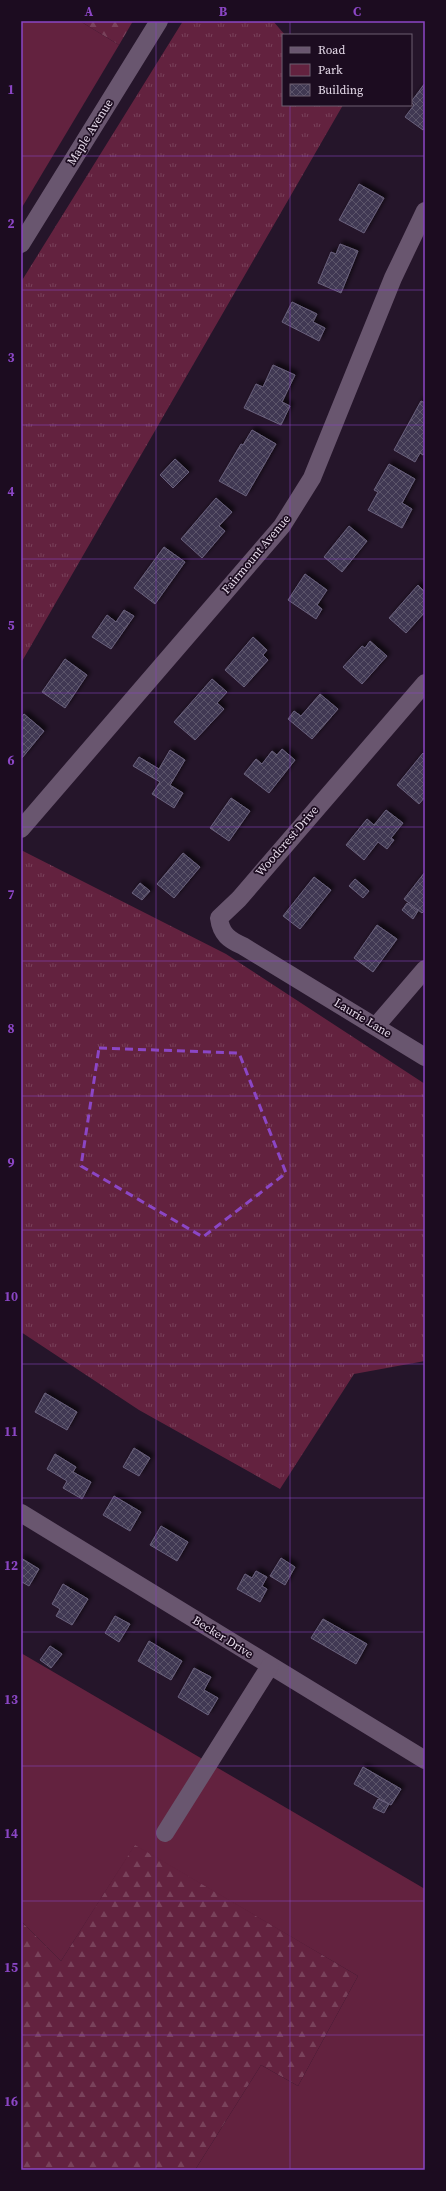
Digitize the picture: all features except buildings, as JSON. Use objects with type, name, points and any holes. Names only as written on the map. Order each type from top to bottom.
[{"type":"street","name":"Maple Avenue","points":[[21,244],[159,21]]},
{"type":"street","name":"Fairmount Avenue","points":[[21,829],[282,526],[294,509],[312,478],[393,278],[425,210]]},
{"type":"street","name":"Woodcrest Drive","points":[[300,980],[233,941],[223,933],[220,918],[239,899],[425,683]]},
{"type":"street","points":[[376,1026],[425,969]]},
{"type":"street","name":"Laurie Lane","points":[[300,980],[425,1057]]},
{"type":"street","name":"Becker Drive","points":[[21,1513],[425,1760]]},
{"type":"street","points":[[165,1833],[270,1666]]},
{"type":"highlighted area","points":[[99,1048],[239,1053],[286,1173],[203,1237],[81,1166]]},
{"type":"green space","points":[[21,21],[80,21],[119,45],[21,209]]},
{"type":"green space","points":[[80,21],[133,21],[119,45]]},
{"type":"green space","points":[[183,21],[273,21],[284,34],[282,34],[282,106],[342,106],[21,663],[21,282]]},
{"type":"green space","points":[[21,850],[226,954],[425,1084],[425,1361],[354,1374],[280,1489],[139,1410],[21,1332]]},
{"type":"green space","points":[[21,1653],[425,1889],[425,2170],[195,2170],[261,2065],[298,2086],[358,1976],[135,1845],[61,1961],[21,1921]]},
{"type":"green space","points":[[135,1844],[358,1976],[298,2086],[261,2065],[195,2170],[21,2170],[21,1921],[61,1961]]}]
